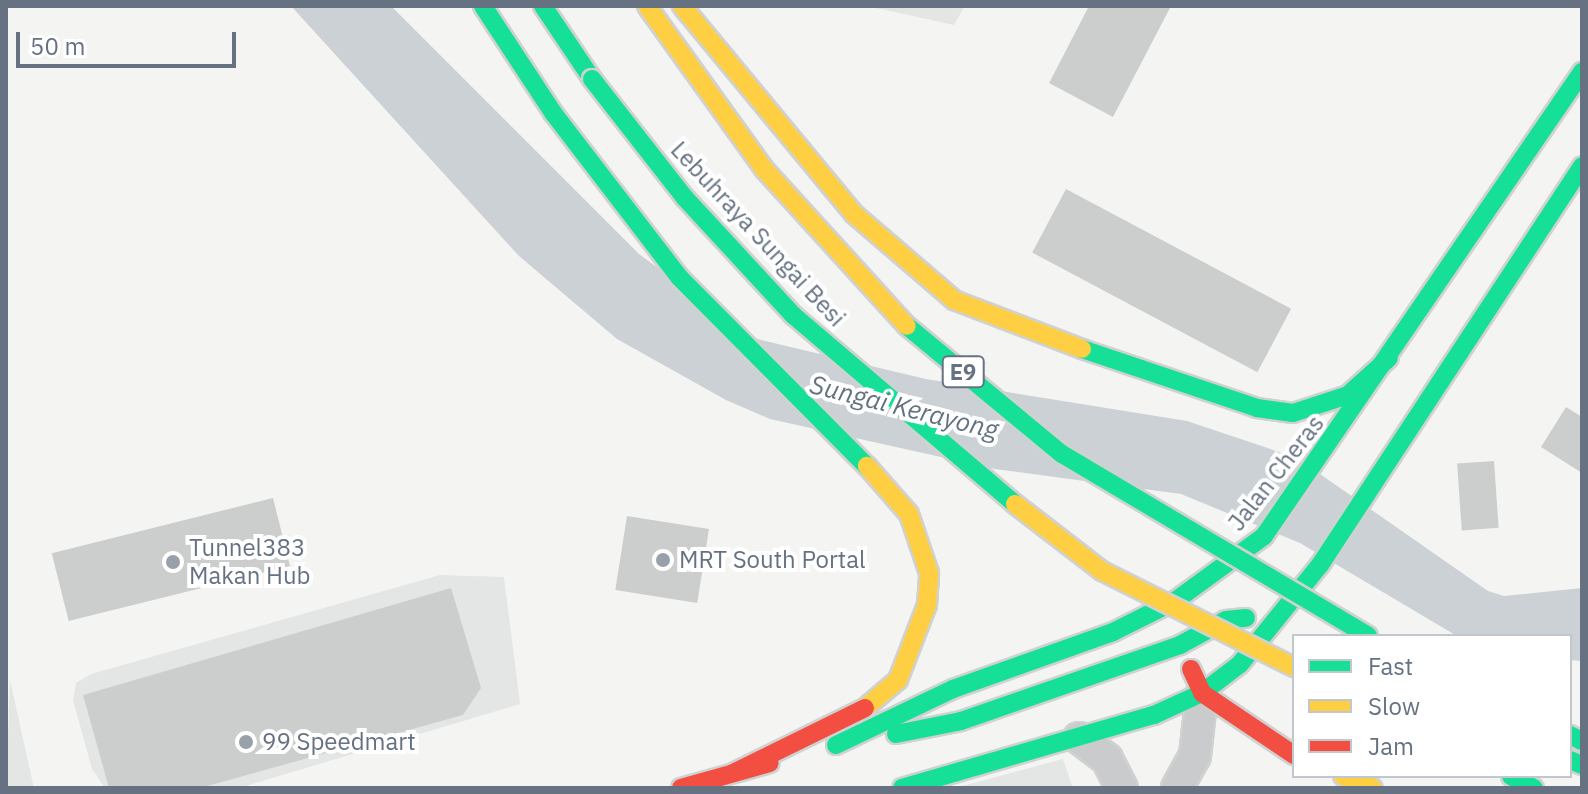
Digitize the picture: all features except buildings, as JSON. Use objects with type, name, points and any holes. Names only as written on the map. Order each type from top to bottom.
[{"type":"main road","points":[[483,6],[554,114],[679,277],[909,514],[929,573],[920,631],[898,680],[877,702],[733,773]]},
{"type":"main road","name":"Lebuhraya Sungai Besi","points":[[543,6],[592,79],[685,198],[793,315],[939,445],[1102,571],[1292,666]]},
{"type":"main road","name":"Lebuhraya Sungai Besi","points":[[647,6],[764,169],[897,318],[1062,454],[1365,634]]},
{"type":"main road","points":[[682,6],[854,214],[954,300],[1004,323],[1257,408],[1293,413],[1348,395],[1389,358]]},
{"type":"main road","name":"Jalan Cheras","points":[[681,788],[834,746],[953,689],[1113,632],[1175,601],[1264,536],[1340,431],[1582,72]]},
{"type":"main road","points":[[902,788],[1079,738],[1202,693],[1240,664],[1316,570],[1373,477],[1582,166]]},
{"type":"main road","points":[[1316,570],[1319,633]]},
{"type":"main road","points":[[1175,601],[1180,645],[1202,693],[1292,754]]},
{"type":"main road","points":[[834,746],[961,721],[1180,645],[1226,620],[1272,624],[1292,634]]},
{"type":"main road","points":[[1348,778],[1373,788]]},
{"type":"main road","points":[[1515,778],[1534,788]]},
{"type":"street","points":[[1177,788],[1198,746],[1202,693]]},
{"type":"street","points":[[1079,738],[1107,759],[1122,788]]},
{"type":"shaded area","points":[[867,6],[965,6],[954,25]]},
{"type":"shaded area","points":[[440,575],[504,577],[520,704],[239,788],[105,788],[92,769],[73,700],[76,683],[91,674]]},
{"type":"shaded area","points":[[10,680],[34,788],[6,788]]},
{"type":"shaded area","points":[[1063,759],[1073,788],[955,788]]},
{"type":"water","name":"Sungai Kerayong","points":[[291,6],[391,6],[639,254],[753,338],[926,379],[1187,421],[1297,458],[1488,591],[1504,596],[1582,588],[1582,661],[1572,660],[1572,634],[1454,634],[1300,543],[1181,494],[995,469],[770,419],[726,400],[617,339],[519,256]]},
{"type":"traffic: fast","points":[[483,6],[554,114],[679,277],[867,466]]},
{"type":"traffic: fast","points":[[543,6],[592,79]]},
{"type":"traffic: fast","points":[[836,745],[953,689],[1113,632],[1175,601],[1264,536],[1582,72]]},
{"type":"traffic: fast","points":[[592,79],[685,198],[793,315],[1015,504]]},
{"type":"traffic: fast","points":[[902,788],[1154,715],[1202,693],[1240,664],[1320,565],[1582,166]]},
{"type":"traffic: fast","points":[[907,326],[1062,454],[1365,634]]},
{"type":"traffic: fast","points":[[1082,349],[1257,408],[1293,413],[1348,395],[1389,358]]},
{"type":"traffic: fast","points":[[896,734],[961,721],[1180,645],[1226,620],[1246,618]]},
{"type":"traffic: fast","points":[[1572,736],[1582,741]]},
{"type":"traffic: fast","points":[[1572,761],[1582,765]]},
{"type":"traffic: fast","points":[[1515,778],[1534,788]]},
{"type":"traffic: slow","points":[[647,6],[764,169],[907,326]]},
{"type":"traffic: slow","points":[[682,6],[854,214],[954,300],[1082,349]]},
{"type":"traffic: slow","points":[[865,708],[898,680],[927,605],[929,573],[909,514],[867,466]]},
{"type":"traffic: slow","points":[[1015,504],[1102,571],[1292,666]]},
{"type":"traffic: slow","points":[[1348,778],[1373,788]]},
{"type":"traffic: jam","points":[[1191,669],[1202,693],[1292,754]]},
{"type":"traffic: jam","points":[[733,773],[865,708]]},
{"type":"traffic: jam","points":[[681,788],[770,763]]},
{"type":"place","name":"MRT South Portal","points":[[663,560]]},
{"type":"place","name":"Tunnel383 Makan Hub","points":[[173,562]]},
{"type":"place","name":"99 Speedmart","points":[[246,742]]}]
